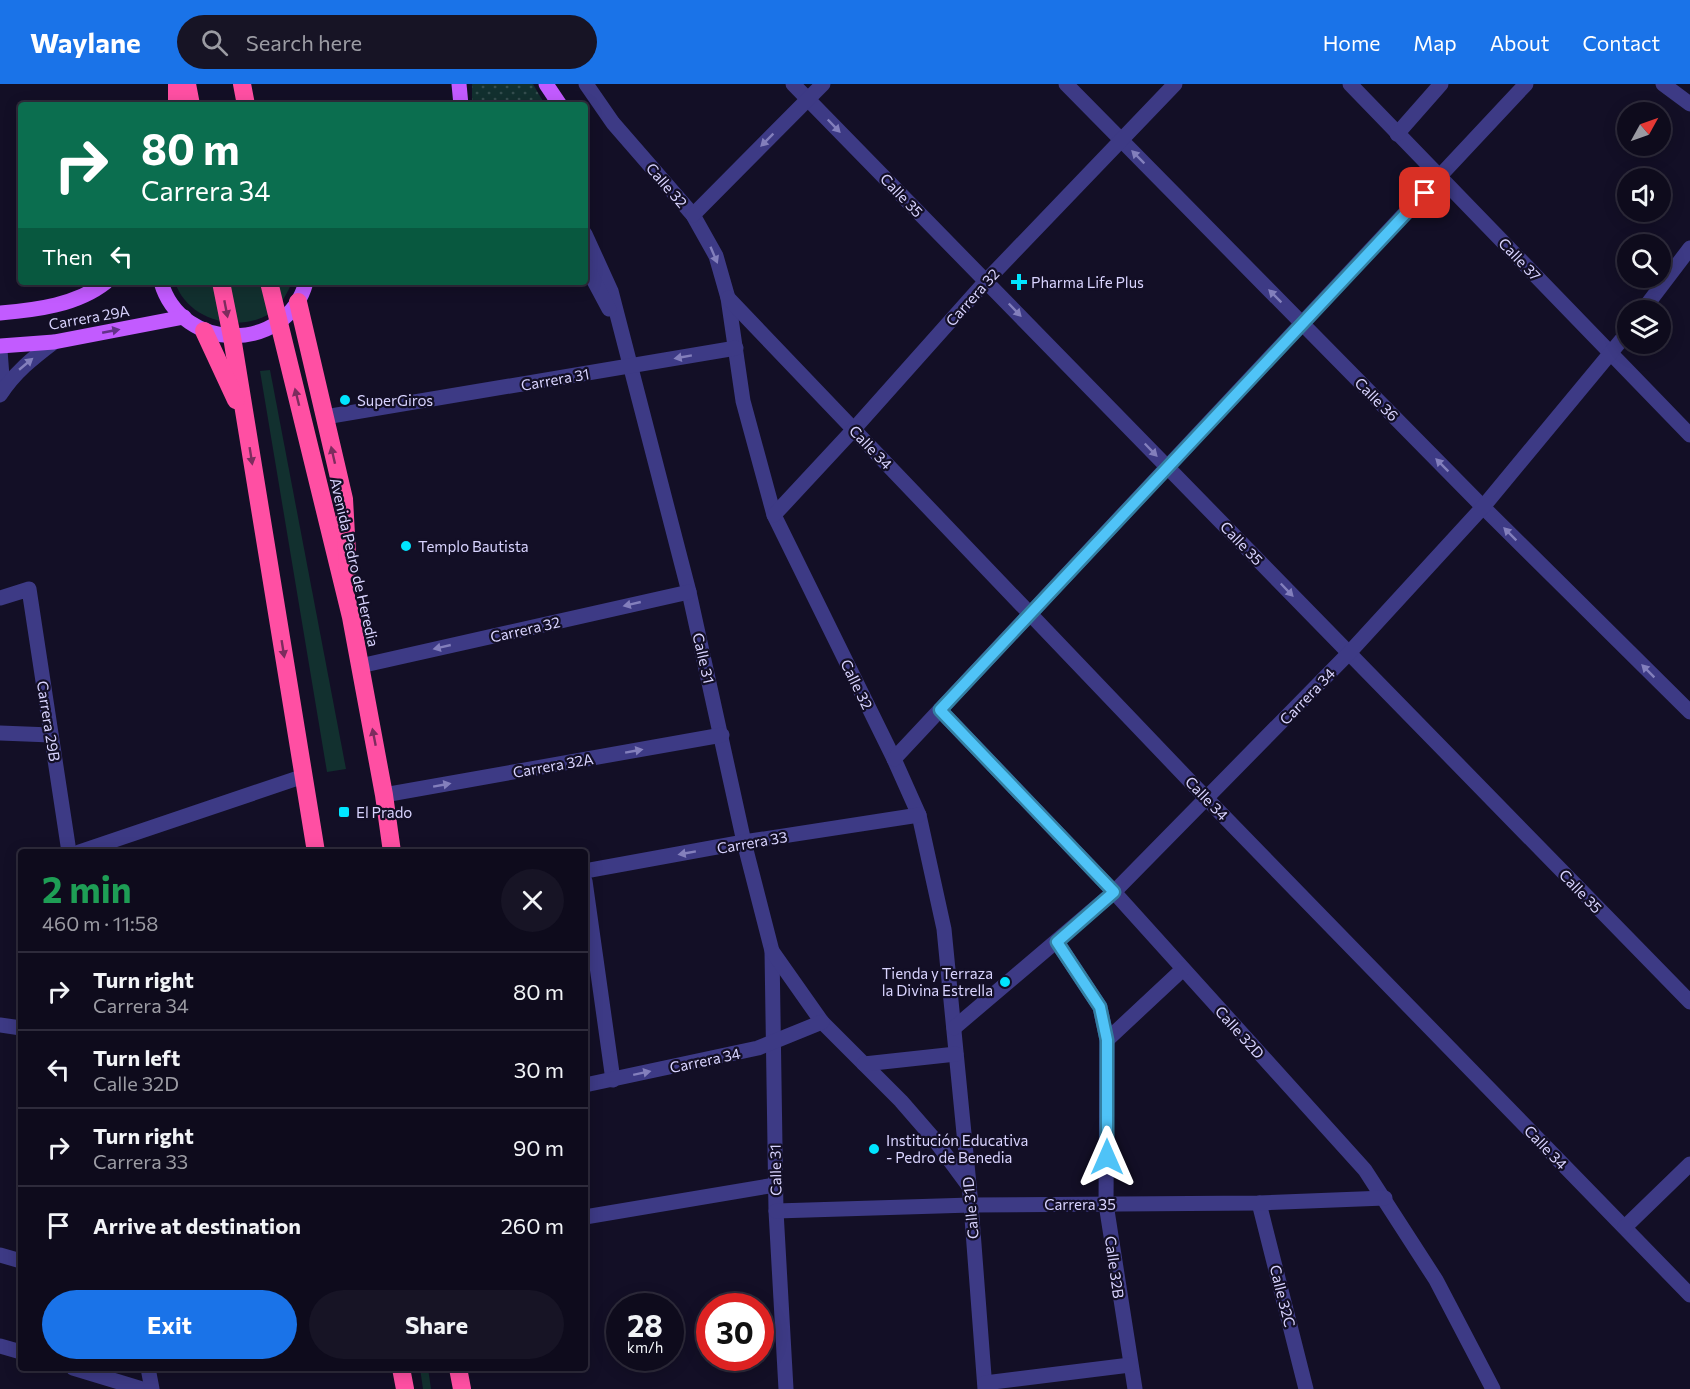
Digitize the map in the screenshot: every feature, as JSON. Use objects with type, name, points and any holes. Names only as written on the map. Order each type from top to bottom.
[{"type":"highway","points":[[177,84],[177,102]]},
{"type":"highway","points":[[187,84],[190,102]]},
{"type":"highway","points":[[236,84],[238,102]]},
{"type":"highway","points":[[242,84],[245,102]]},
{"type":"highway","points":[[221,285],[232,337],[316,849]]},
{"type":"highway","name":"Avenida Pedro de Heredia","points":[[270,285],[351,617],[384,795],[392,849]]},
{"type":"highway","points":[[304,289],[325,417],[344,499],[351,617]]},
{"type":"highway","points":[[204,330],[245,420]]},
{"type":"highway","points":[[402,1371],[405,1389]]},
{"type":"highway","points":[[459,1371],[462,1389]]},
{"type":"main road","points":[[459,84],[461,102]]},
{"type":"main road","points":[[546,84],[558,102]]},
{"type":"main road","name":"Carrera 29A","points":[[0,313],[19,312],[63,303],[83,297],[101,285]]},
{"type":"main road","points":[[162,285],[171,305],[183,317],[204,330],[232,337],[247,336],[278,323],[304,289]]},
{"type":"main road","name":"Carrera 29A","points":[[0,348],[54,342],[183,317]]},
{"type":"street","name":"Calle 32","points":[[586,84],[613,123],[693,215],[716,256],[728,298]]},
{"type":"street","name":"Calle 35","points":[[794,84],[1690,1002]]},
{"type":"street","points":[[693,215],[823,84]]},
{"type":"street","name":"Calle 36","points":[[1066,84],[1483,507],[1690,712]]},
{"type":"street","name":"Carrera 32","points":[[774,515],[986,281],[1175,84]]},
{"type":"street","name":"Calle 37","points":[[1350,84],[1690,435]]},
{"type":"street","points":[[1397,134],[1441,84]]},
{"type":"street","points":[[894,759],[1526,84]]},
{"type":"street","points":[[1663,84],[1690,104]]},
{"type":"street","name":"Calle 31","points":[[588,241],[611,291],[689,592],[744,842],[772,951],[776,1211],[786,1389]]},
{"type":"street","points":[[1651,300],[1690,248]]},
{"type":"street","name":"Calle 31","points":[[588,270],[612,315],[630,366]]},
{"type":"street","points":[[728,298],[736,348]]},
{"type":"street","name":"Calle 34","points":[[728,298],[1207,799],[1690,1295]]},
{"type":"street","points":[[2,392],[25,364],[54,342]]},
{"type":"street","name":"Carrera 34","points":[[954,1028],[1114,892],[1207,799],[1349,653],[1483,507],[1617,346]]},
{"type":"street","points":[[0,348],[2,392]]},
{"type":"street","name":"Calle 32","points":[[736,348],[743,401],[774,515],[919,814],[944,929],[954,1028]]},
{"type":"street","name":"Carrera 31","points":[[325,417],[736,348]]},
{"type":"street","name":"Carrera 29B","points":[[0,598],[29,589],[69,849]]},
{"type":"street","name":"Carrera 32","points":[[360,666],[689,592]]},
{"type":"street","name":"Calle 32D","points":[[940,710],[1114,892],[1365,1170],[1436,1280],[1493,1389]]},
{"type":"street","points":[[0,733],[51,735]]},
{"type":"street","name":"Carrera 32A","points":[[384,795],[722,735]]},
{"type":"street","points":[[88,849],[304,776]]},
{"type":"street","name":"Carrera 33","points":[[588,870],[744,842],[919,814]]},
{"type":"street","points":[[588,902],[613,1080]]},
{"type":"street","name":"Calle 32B","points":[[1057,942],[1100,1007],[1107,1040],[1106,1204],[1135,1389]]},
{"type":"street","name":"Calle 31","points":[[772,951],[822,1022],[901,1101],[934,1139],[969,1186]]},
{"type":"street","points":[[1107,1040],[1184,969]]},
{"type":"street","name":"Carrera 34","points":[[588,1084],[758,1048],[822,1022]]},
{"type":"street","points":[[0,1025],[18,1028]]},
{"type":"street","name":"Calle 31D","points":[[954,1028],[985,1386]]},
{"type":"street","points":[[864,1064],[957,1054]]},
{"type":"street","points":[[1625,1227],[1690,1164]]},
{"type":"street","points":[[588,1216],[776,1185]]},
{"type":"street","name":"Carrera 35","points":[[776,1211],[971,1205],[1259,1203],[1385,1198]]},
{"type":"street","name":"Calle 32C","points":[[1259,1203],[1306,1389]]},
{"type":"street","points":[[0,1255],[18,1260]]},
{"type":"street","points":[[0,1346],[18,1351]]},
{"type":"street","points":[[985,1386],[1130,1365]]},
{"type":"street","points":[[84,1371],[142,1389]]},
{"type":"street","points":[[149,1371],[152,1389]]},
{"type":"green space","points":[[472,84],[533,84],[543,102],[472,102]]},
{"type":"green space","points":[[176,285],[291,285],[281,303],[271,313],[244,322],[215,320],[190,306]]},
{"type":"green space","points":[[270,370],[346,769],[327,772],[260,371]]},
{"type":"green space","points":[[420,1371],[428,1371],[431,1389],[423,1389]]},
{"type":"place","name":"Pharma Life Plus","points":[[1019,282]]},
{"type":"place","name":"SuperGiros","points":[[345,400]]},
{"type":"place","name":"Templo Bautista","points":[[406,546]]},
{"type":"place","name":"El Prado","points":[[344,812]]},
{"type":"place","name":"Tienda y Terraza la Divina Estrella","points":[[1005,982]]},
{"type":"place","name":"Institución Educativa - Pedro de Benedia","points":[[874,1149]]},
{"type":"route","points":[[1107,1157],[1107,1040],[1100,1007],[1057,942],[1114,892],[940,710],[1425,193]]}]
